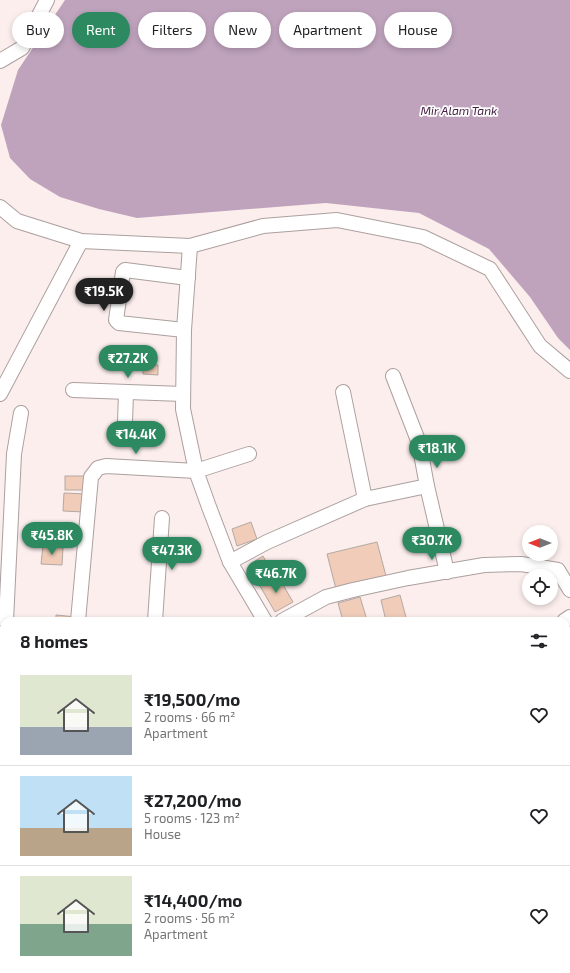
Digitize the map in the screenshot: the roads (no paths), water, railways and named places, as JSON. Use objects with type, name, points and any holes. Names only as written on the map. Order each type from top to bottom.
[{"type":"street","points":[[0,61],[22,48],[47,0]]},
{"type":"street","points":[[0,207],[17,221],[81,241],[190,246],[263,226],[337,220],[423,237],[490,269],[540,346],[570,371]]},
{"type":"street","points":[[0,394],[81,241]]},
{"type":"street","points":[[190,246],[184,330],[183,409],[196,471],[230,562],[264,617]]},
{"type":"street","points":[[184,330],[119,323],[116,320],[124,270],[188,278]]},
{"type":"street","points":[[393,376],[419,443],[427,486],[447,572]]},
{"type":"street","points":[[73,390],[183,394]]},
{"type":"street","points":[[124,423],[126,392]]},
{"type":"street","points":[[343,392],[366,499]]},
{"type":"street","points":[[6,617],[14,454],[21,413]]},
{"type":"street","points":[[78,617],[91,477],[98,468],[106,466],[196,471],[249,454]]},
{"type":"street","points":[[230,562],[267,542],[366,499],[427,486]]},
{"type":"street","points":[[155,617],[162,518]]},
{"type":"street","points":[[300,617],[326,597],[408,578],[484,565],[521,564],[564,570],[570,590]]},
{"type":"water","name":"Mir Alam Tank","points":[[65,0],[570,0],[570,350],[558,338],[530,297],[489,249],[419,213],[326,203],[137,218],[99,209],[60,197],[30,179],[10,158],[1,125],[18,70],[33,48],[64,48],[64,12],[57,12]]}]
